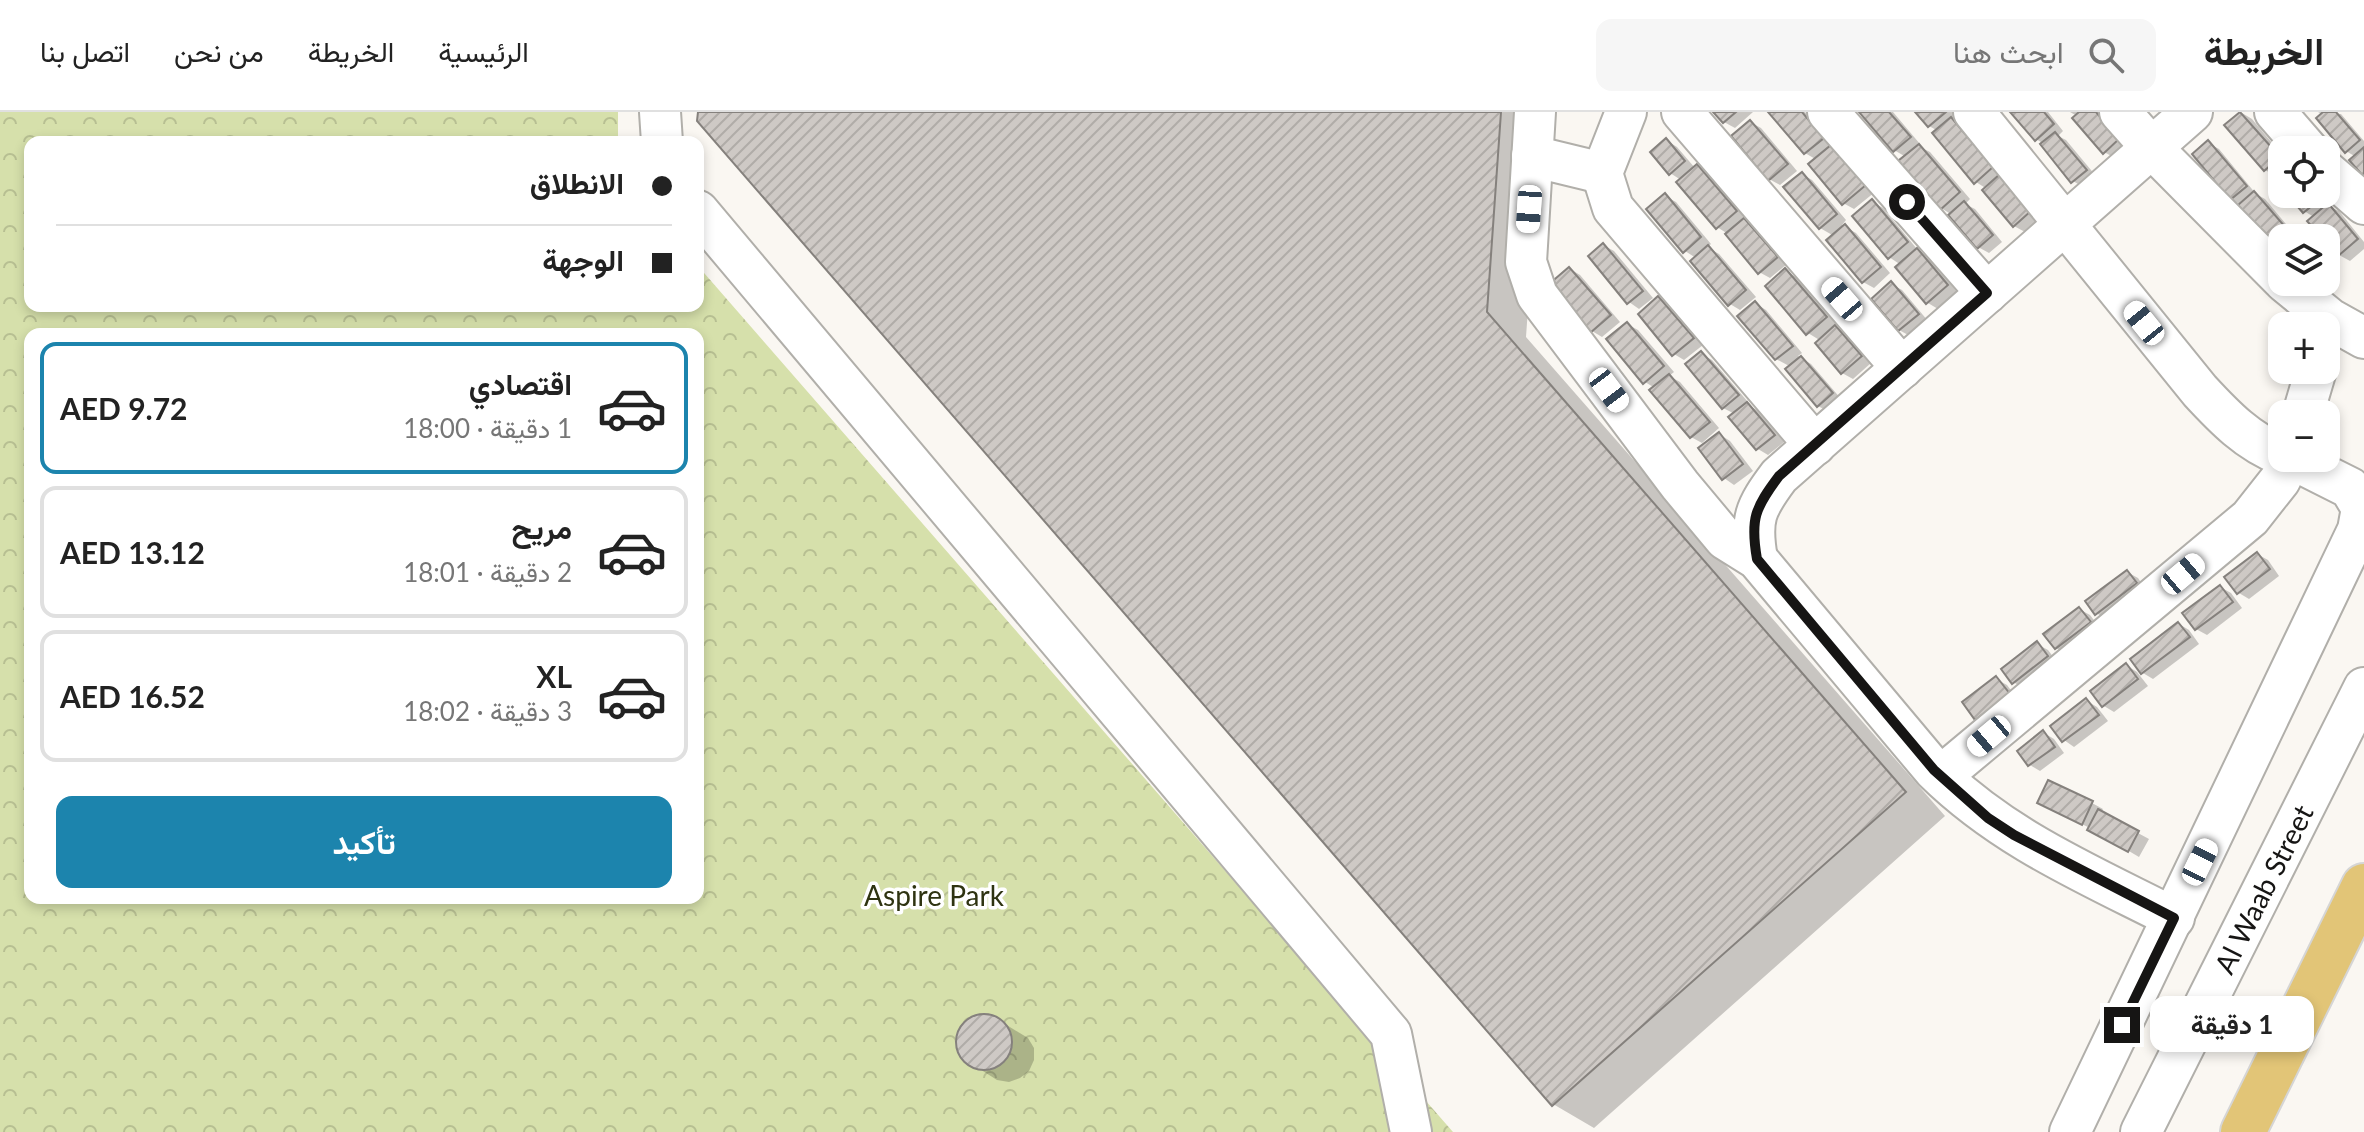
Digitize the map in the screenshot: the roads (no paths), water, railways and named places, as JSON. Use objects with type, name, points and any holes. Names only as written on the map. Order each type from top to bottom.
[{"type":"main road","points":[[2243,1132],[2364,886]]},
{"type":"street","points":[[660,112],[662,136]]},
{"type":"street","points":[[1535,112],[1526,262],[1537,295],[1680,485],[1725,539],[1757,559],[1941,776],[1988,818],[2014,835],[2174,918]]},
{"type":"street","points":[[1626,112],[1602,173],[1613,208],[1815,445]]},
{"type":"street","points":[[1682,112],[1902,368]]},
{"type":"street","points":[[1828,112],[1987,293]]},
{"type":"street","points":[[1974,112],[2134,312],[2223,416],[2254,441],[2268,448]]},
{"type":"street","points":[[2120,112],[2268,264]]},
{"type":"street","points":[[1757,559],[1752,529],[1758,504],[1779,476],[2192,112]]},
{"type":"street","points":[[2275,112],[2296,136]]},
{"type":"street","points":[[1532,156],[1602,173]]},
{"type":"street","points":[[2340,183],[2364,204]]},
{"type":"street","points":[[704,218],[1391,1034],[1411,1132]]},
{"type":"street","points":[[2302,296],[2319,312]]},
{"type":"street","points":[[1941,776],[2250,518],[2283,472]]},
{"type":"street","points":[[2070,1132],[2362,519],[2362,508],[2350,488],[2319,472]]},
{"type":"street","name":"Al Waab Street","points":[[2141,1132],[2364,688]]},
{"type":"park label","name":"Aspire Park","points":[[934,895]]}]
